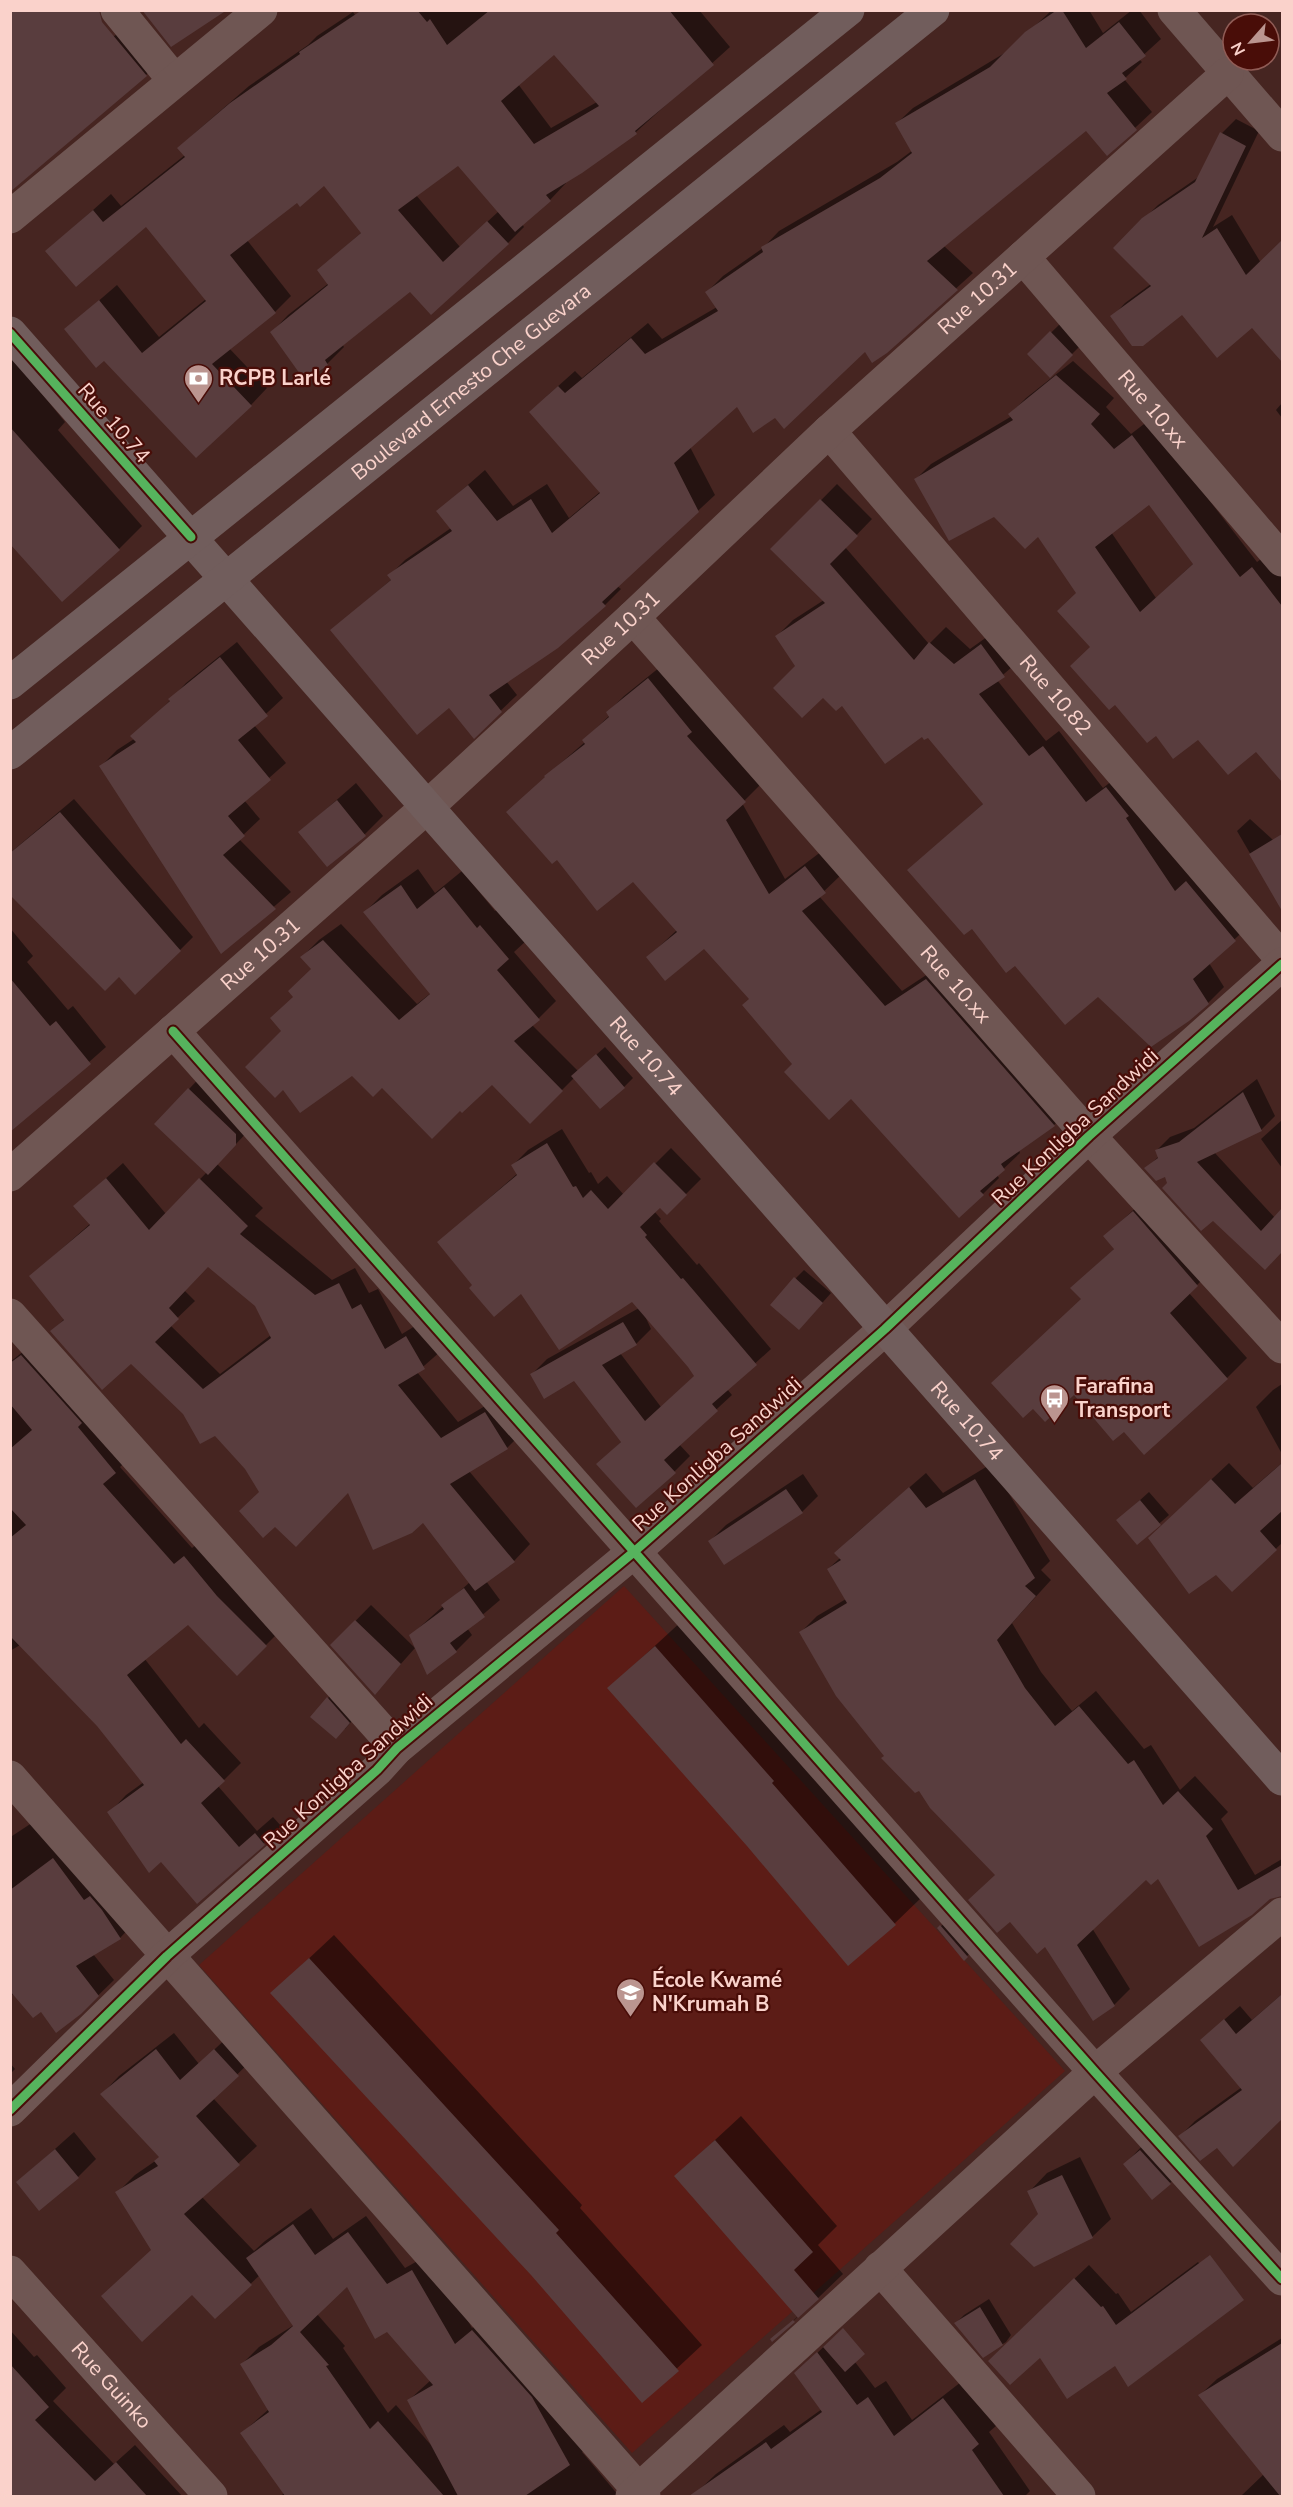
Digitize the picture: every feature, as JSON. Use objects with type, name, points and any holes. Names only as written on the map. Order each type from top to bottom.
[{"type":"main road","points":[[10,683],[848,10]]},
{"type":"main road","name":"Boulevard Ernesto Che Guevara","points":[[10,753],[933,10]]},
{"type":"main road","name":"Rue 10.74","points":[[10,333],[1282,1779]]},
{"type":"street","points":[[117,10],[174,80]]},
{"type":"street","points":[[10,217],[261,10]]},
{"type":"street","points":[[1174,10],[1282,135]]},
{"type":"street","name":"Rue 10.31","points":[[10,1175],[426,808],[633,617],[829,431],[1227,74]]},
{"type":"street","name":"Rue 10.xx","points":[[1023,257],[1282,560]]},
{"type":"street","name":"Rue 10.82","points":[[829,431],[1282,959]]},
{"type":"street","name":"Rue 10.xx","points":[[633,617],[1089,1136],[1282,1347]]},
{"type":"street","name":"Rue Konligba Sandwidi","points":[[10,2110],[167,1956],[376,1770],[397,1748],[635,1551],[885,1329],[1089,1136],[1282,964]]},
{"type":"street","points":[[173,1031],[1095,2072],[1282,2279]]},
{"type":"street","points":[[10,1316],[397,1748]]},
{"type":"street","points":[[10,1777],[638,2495],[880,2268],[1095,2072],[1282,1914]]},
{"type":"street","points":[[880,2268],[1079,2496]]},
{"type":"street","name":"Rue Guinko","points":[[10,2272],[211,2496]]},
{"type":"shaded area","name":"École Kwamé N'Krumah B","points":[[624,1586],[1065,2071],[632,2453],[199,1965]]},
{"type":"building","points":[[10,10],[99,10],[102,22],[147,76],[10,192]]},
{"type":"building","points":[[142,10],[227,10],[171,47]]},
{"type":"building","points":[[362,10],[417,10],[427,22],[430,19],[447,45],[490,10],[669,10],[714,65],[635,131],[637,134],[546,195],[551,201],[515,232],[458,166],[398,210],[443,262],[487,221],[509,244],[431,315],[410,292],[325,360],[328,365],[305,381],[270,332],[328,285],[317,270],[361,233],[324,186],[300,207],[297,203],[230,255],[276,313],[212,364],[252,406],[196,458],[104,361],[96,368],[64,329],[99,300],[142,353],[206,301],[146,227],[76,287],[45,251],[93,210],[103,222],[185,157],[177,148],[230,103],[300,54],[299,52]],"holes":[[[554,55],[599,106],[534,144],[501,101]]]},
{"type":"building","points":[[1057,10],[1062,10],[1086,48],[1119,22],[1146,56],[1122,73],[1127,79],[1107,93],[1137,130],[1107,156],[1086,131],[927,261],[958,290],[887,353],[872,363],[865,352],[784,429],[775,418],[753,433],[737,407],[674,463],[699,512],[602,602],[606,606],[558,648],[489,695],[502,712],[474,739],[449,708],[417,735],[330,630],[391,580],[387,575],[452,531],[436,511],[468,485],[497,521],[531,499],[552,533],[600,493],[529,412],[558,386],[565,393],[631,338],[645,354],[718,311],[705,292],[763,252],[761,247],[880,178],[912,153],[895,123],[990,67],[1025,32]]},
{"type":"building","points":[[1220,132],[1246,146],[1202,238],[1217,228],[1246,275],[1282,240],[1282,362],[1252,328],[1217,358],[1182,315],[1143,346],[1132,346],[1110,316],[1151,286],[1113,248],[1142,218],[1195,182]]},
{"type":"building","points":[[1050,331],[1073,355],[1050,378],[1027,354]]},
{"type":"building","points":[[1056,375],[1100,414],[1091,424],[1114,449],[1132,435],[1240,577],[1252,567],[1282,606],[1282,782],[1256,752],[1228,775],[1198,740],[1173,759],[1156,736],[1147,743],[1115,705],[1109,710],[1070,666],[1090,647],[1057,611],[1076,593],[1038,537],[1025,549],[994,517],[949,541],[914,479],[1013,420],[1008,414]],"holes":[[[1149,505],[1193,564],[1140,612],[1095,547]]]},
{"type":"building","points":[[10,427],[120,550],[62,602],[10,544]]},
{"type":"building","points":[[820,499],[858,536],[830,564],[914,660],[929,642],[954,664],[981,644],[1005,677],[979,694],[1029,756],[1043,746],[1086,802],[1106,787],[1129,816],[1126,818],[1175,891],[1186,881],[1236,941],[1193,979],[1209,1004],[1151,1047],[1098,997],[1065,1025],[1015,966],[1006,973],[972,929],[964,935],[907,870],[983,804],[928,738],[924,740],[922,737],[885,764],[842,706],[836,711],[823,698],[802,718],[773,688],[795,666],[775,636],[825,603],[770,549]]},
{"type":"building","points":[[220,657],[268,716],[238,740],[271,780],[228,816],[245,836],[223,855],[276,909],[221,954],[99,766],[136,742],[130,736],[170,701],[168,699]]},
{"type":"building","points":[[648,678],[692,732],[687,736],[746,802],[726,820],[769,894],[805,866],[826,893],[802,911],[885,1006],[926,979],[1055,1126],[1001,1164],[1005,1170],[980,1191],[984,1195],[959,1218],[851,1099],[829,1120],[784,1072],[792,1064],[742,1005],[749,999],[704,949],[665,981],[646,957],[677,932],[633,882],[597,911],[557,860],[552,864],[506,812],[544,776],[585,744],[582,740],[609,717],[606,712]]},
{"type":"building","points":[[337,800],[366,836],[327,867],[298,832]]},
{"type":"building","points":[[60,812],[181,951],[135,995],[119,977],[105,991],[10,895],[10,853]]},
{"type":"building","points":[[1282,834],[1282,911],[1249,854]]},
{"type":"building","points":[[401,885],[417,909],[444,887],[477,928],[480,925],[509,959],[497,970],[540,1020],[514,1041],[563,1091],[530,1124],[492,1085],[462,1113],[460,1111],[432,1139],[382,1088],[373,1097],[352,1076],[300,1113],[283,1090],[275,1098],[245,1067],[281,1031],[270,1018],[293,997],[288,991],[311,969],[300,957],[323,940],[399,1020],[430,994],[363,912]]},
{"type":"building","points":[[10,978],[50,1026],[56,1021],[91,1064],[10,1132]]},
{"type":"building","points":[[596,1054],[625,1088],[600,1109],[571,1076]]},
{"type":"building","points":[[188,1088],[236,1134],[236,1145],[208,1175],[154,1124]]},
{"type":"building","points":[[1243,1092],[1262,1131],[1197,1162],[1261,1231],[1282,1208],[1282,1252],[1265,1270],[1213,1221],[1201,1231],[1162,1188],[1167,1183],[1165,1177],[1156,1181],[1144,1168],[1158,1158],[1155,1150],[1179,1142]]},
{"type":"building","points":[[547,1143],[573,1187],[576,1186],[583,1198],[591,1190],[608,1209],[654,1162],[687,1195],[667,1215],[660,1208],[640,1227],[647,1235],[645,1237],[757,1365],[712,1404],[718,1411],[664,1460],[676,1473],[636,1508],[596,1464],[621,1442],[574,1381],[544,1399],[530,1374],[623,1322],[637,1345],[602,1365],[645,1421],[694,1376],[688,1367],[632,1302],[559,1350],[521,1294],[494,1317],[469,1288],[472,1285],[437,1242],[517,1175],[511,1165]]},
{"type":"building","points":[[106,1178],[149,1230],[199,1178],[248,1226],[240,1234],[315,1295],[339,1283],[352,1309],[361,1304],[385,1349],[406,1336],[425,1369],[398,1385],[441,1438],[485,1412],[508,1449],[450,1484],[515,1562],[475,1591],[423,1523],[412,1533],[373,1550],[348,1493],[296,1547],[275,1527],[263,1538],[239,1511],[259,1492],[245,1469],[215,1436],[200,1444],[183,1414],[131,1364],[102,1390],[50,1331],[64,1320],[29,1276],[90,1225],[73,1206]],"holes":[[[208,1267],[255,1306],[271,1338],[203,1389],[155,1342],[179,1319],[169,1308]]]},
{"type":"building","points":[[1133,1211],[1198,1286],[1170,1313],[1228,1379],[1144,1455],[1124,1432],[1113,1441],[1074,1395],[1045,1422],[1033,1409],[1023,1418],[991,1383],[1081,1299],[1070,1288],[1114,1249],[1103,1236]]},
{"type":"building","points":[[794,1277],[823,1303],[799,1330],[770,1305]]},
{"type":"building","points":[[21,1355],[82,1423],[78,1427],[116,1473],[103,1484],[174,1564],[184,1556],[217,1596],[267,1646],[237,1676],[188,1625],[127,1675],[181,1744],[186,1739],[225,1781],[201,1803],[239,1847],[255,1833],[265,1845],[197,1904],[161,1862],[149,1873],[107,1812],[144,1785],[97,1726],[10,1636],[10,1538],[26,1525],[10,1508],[10,1449],[32,1430],[10,1404],[10,1363]]},
{"type":"building","points":[[1282,1463],[1282,1511],[1260,1531],[1277,1550],[1232,1592],[1216,1575],[1189,1594],[1148,1538],[1211,1479],[1235,1504]]},
{"type":"building","points":[[975,1479],[1035,1578],[1025,1586],[1036,1596],[997,1640],[1025,1688],[1055,1726],[1079,1706],[1128,1764],[1134,1760],[1163,1805],[1178,1791],[1213,1829],[1206,1836],[1238,1890],[1282,1865],[1282,1896],[1270,1899],[1252,1915],[1199,1947],[1158,1879],[1151,1885],[1146,1880],[1077,1945],[1115,2006],[1093,2021],[1045,1947],[1037,1954],[1010,1922],[997,1933],[968,1900],[995,1875],[930,1808],[919,1791],[915,1793],[881,1758],[884,1756],[836,1696],[799,1632],[847,1603],[827,1569],[841,1560],[834,1553],[909,1487],[926,1508]]},
{"type":"building","points":[[786,1489],[803,1513],[724,1565],[708,1541]]},
{"type":"building","points":[[1140,1500],[1161,1525],[1137,1545],[1116,1520]]},
{"type":"building","points":[[464,1588],[485,1617],[450,1643],[457,1652],[427,1675],[409,1635],[444,1609],[441,1605]]},
{"type":"building","points":[[355,1620],[401,1664],[375,1695],[330,1645]]},
{"type":"building","points":[[655,1646],[774,1781],[772,1783],[896,1925],[848,1966],[747,1846],[607,1688]]},
{"type":"building","points":[[327,1697],[350,1723],[336,1739],[310,1717]]},
{"type":"building","points":[[53,1858],[84,1900],[90,1896],[102,1910],[121,1939],[76,1966],[99,1996],[81,2014],[56,2033],[41,2012],[33,2018],[10,1991],[10,1890]]},
{"type":"building","points":[[940,1925],[968,1957],[964,1961],[937,1928]]},
{"type":"building","points":[[309,1958],[559,2230],[556,2233],[679,2371],[642,2403],[531,2275],[270,1993]]},
{"type":"building","points":[[1282,1994],[1282,2119],[1233,2167],[1217,2148],[1200,2161],[1178,2136],[1242,2090],[1200,2040],[1224,2019],[1236,2034]]},
{"type":"building","points":[[156,2049],[180,2080],[214,2049],[239,2076],[196,2116],[240,2165],[184,2214],[252,2285],[215,2319],[192,2295],[142,2342],[101,2296],[151,2250],[115,2192],[158,2166],[154,2161],[159,2157],[100,2094]]},
{"type":"building","points":[[715,2140],[813,2252],[794,2270],[819,2299],[798,2318],[674,2176]]},
{"type":"building","points":[[55,2149],[79,2178],[39,2211],[16,2182]]},
{"type":"building","points":[[1140,2150],[1171,2184],[1152,2200],[1123,2164]]},
{"type":"building","points":[[1062,2175],[1093,2238],[1034,2267],[1010,2244],[1038,2214],[1027,2191]]},
{"type":"building","points":[[293,2224],[315,2255],[348,2232],[387,2284],[412,2270],[455,2344],[472,2330],[532,2397],[570,2465],[525,2496],[458,2496],[407,2400],[433,2385],[387,2332],[375,2339],[347,2287],[300,2332],[329,2365],[326,2366],[370,2429],[378,2421],[444,2496],[285,2496],[240,2433],[269,2412],[240,2364],[271,2345],[293,2326],[246,2258]]},
{"type":"building","points":[[1210,2255],[1244,2300],[1128,2387],[1115,2366],[1067,2399],[1040,2358],[1010,2385],[988,2361],[1074,2278],[1101,2307],[1103,2306],[1116,2325]]},
{"type":"building","points":[[980,2307],[1003,2345],[983,2358],[954,2323]]},
{"type":"building","points":[[793,2320],[795,2322],[772,2342],[770,2339]]},
{"type":"building","points":[[843,2328],[865,2354],[845,2372],[823,2347]]},
{"type":"building","points":[[1282,2343],[1282,2496],[1280,2496],[1198,2395]]},
{"type":"building","points":[[817,2352],[857,2405],[868,2397],[894,2436],[943,2398],[979,2444],[972,2450],[1004,2496],[689,2496],[766,2442],[771,2449],[822,2412],[794,2373]]},
{"type":"building","points":[[10,2364],[49,2407],[35,2420],[95,2481],[116,2462],[147,2496],[10,2496]]},
{"type":"cycle path","points":[[10,333],[191,537]]},
{"type":"cycle path","points":[[10,2110],[167,1956],[377,1770],[397,1748],[635,1551],[885,1329],[1089,1136],[1282,964]]},
{"type":"cycle path","points":[[173,1031],[1095,2072],[1282,2279]]},
{"type":"place","name":"RCPB Larlé","points":[[198,404]]},
{"type":"place","name":"Farafina Transport","points":[[1054,1424]]},
{"type":"place","name":"École Kwamé N'Krumah B","points":[[631,2018]]}]
